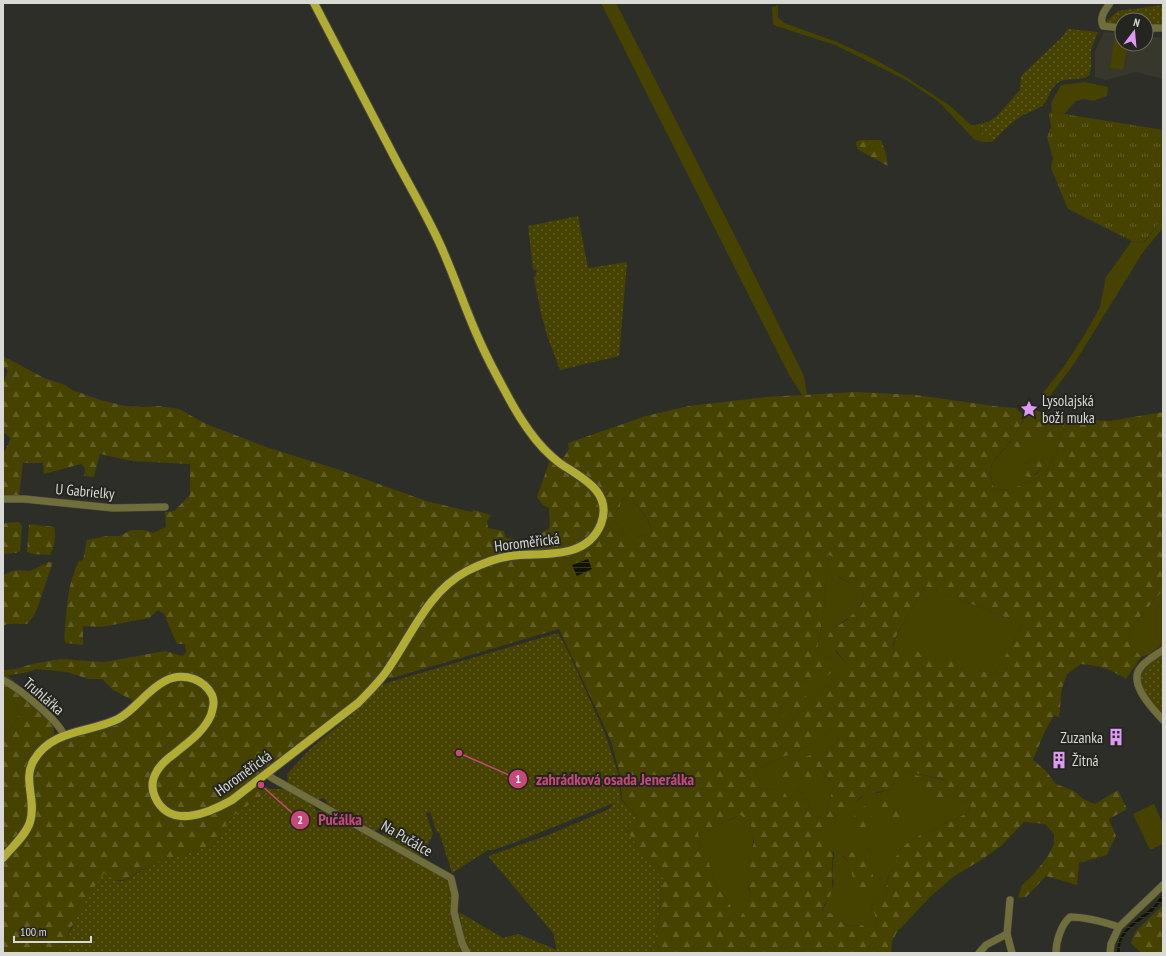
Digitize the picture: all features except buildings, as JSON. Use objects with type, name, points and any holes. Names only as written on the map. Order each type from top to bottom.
[{"type":"main road","name":"Horoměřická","points":[[3,858],[27,829],[30,822],[32,801],[29,779],[30,765],[45,746],[64,735],[117,719],[131,710],[165,681],[178,677],[186,677],[200,681],[206,686],[212,697],[213,709],[207,724],[201,732],[165,761],[157,771],[153,781],[153,789],[156,798],[169,812],[182,816],[205,813],[232,800],[358,703],[372,690],[386,671],[421,614],[439,592],[452,580],[481,564],[510,556],[563,553],[576,549],[591,538],[596,532],[603,518],[599,494],[590,482],[560,464],[543,448],[531,434],[505,391],[476,331],[439,242],[314,3]]},
{"type":"street","points":[[1110,3],[1103,13],[1101,21],[1103,26],[1114,27]]},
{"type":"street","name":"U Gabrielky","points":[[3,499],[24,499],[113,508],[165,507]]},
{"type":"street","points":[[1163,650],[1140,667],[1137,674],[1137,684],[1142,695],[1163,720]]},
{"type":"street","name":"Truhlářka","points":[[3,680],[45,713],[60,727],[64,735]]},
{"type":"street","name":"Na Pučálce","points":[[267,774],[451,878],[454,895],[454,912],[462,943],[467,953]]},
{"type":"street","points":[[1110,953],[1119,927],[1163,885]]},
{"type":"street","points":[[1010,900],[1007,934],[1012,953]]},
{"type":"street","points":[[1056,953],[1062,926],[1070,917],[1080,917],[1119,927]]},
{"type":"street","points":[[979,953],[986,945],[1007,934]]},
{"type":"shaded area","points":[[1104,32],[1114,33],[1114,52],[1154,52],[1154,37],[1163,38],[1163,79],[1136,72],[1106,80],[1095,77],[1095,51]]},
{"type":"shaded area","points":[[588,559],[592,569],[577,576],[572,565]]},
{"type":"shaded area","points":[[1161,896],[1163,896],[1163,900],[1152,912],[1135,924],[1122,939],[1120,953],[1117,953],[1120,938],[1124,932],[1133,922],[1152,907]]},
{"type":"green space","points":[[601,3],[616,3],[741,248],[804,376],[807,395],[802,395],[788,373]]},
{"type":"green space","points":[[778,5],[778,17],[784,23],[837,42],[874,59],[906,77],[949,105],[971,125],[975,125],[982,134],[992,142],[982,142],[974,139],[939,102],[906,80],[835,45],[776,26],[773,24],[772,7]]},
{"type":"green space","points":[[1163,5],[1163,25],[1154,24],[1154,12],[1117,12]]},
{"type":"green space","points":[[1114,14],[1114,24],[1103,24]]},
{"type":"green space","points":[[1068,29],[1098,32],[1091,50],[1091,68],[1089,76],[1066,80],[1056,84],[1043,105],[1023,115],[1007,127],[992,142],[982,134],[975,125],[988,122],[997,116],[1020,90],[1021,77],[1023,74],[1062,37]]},
{"type":"green space","points":[[1114,40],[1114,52],[1126,52],[1123,70],[1110,68]]},
{"type":"green space","points":[[1085,82],[1108,87],[1107,96],[1093,101],[1084,99],[1076,101],[1064,114],[1052,111],[1051,103],[1061,85]]},
{"type":"green space","points":[[1052,111],[1163,130],[1163,217],[1143,243],[1132,241],[1068,209],[1051,168],[1053,158],[1047,137],[1051,127],[1049,114]]},
{"type":"green space","points":[[860,140],[881,140],[888,166],[859,150],[856,142]]},
{"type":"green space","points":[[578,216],[588,268],[627,262],[619,356],[560,370],[547,335],[541,313],[534,279],[537,271],[533,269],[528,226]]},
{"type":"green space","points":[[1163,217],[1163,228],[1143,252],[1074,364],[1043,405],[1043,393],[1065,365],[1100,307],[1106,277],[1132,241],[1144,243]]},
{"type":"green space","points":[[3,356],[44,378],[100,400],[125,406],[159,406],[179,409],[206,424],[269,448],[337,469],[426,501],[472,512],[474,510],[491,515],[487,521],[488,528],[504,531],[506,538],[519,540],[529,539],[549,529],[549,508],[543,505],[537,497],[550,460],[577,479],[593,493],[598,502],[599,512],[596,524],[589,535],[580,543],[558,549],[521,550],[510,552],[461,570],[446,580],[433,592],[411,624],[391,658],[369,687],[360,696],[277,761],[275,760],[262,770],[260,774],[239,790],[212,806],[198,811],[184,813],[172,810],[160,798],[157,792],[157,785],[159,775],[167,763],[204,735],[213,721],[216,714],[216,699],[214,691],[203,679],[191,674],[177,673],[134,701],[113,690],[102,679],[89,679],[67,672],[37,669],[24,673],[7,675],[53,717],[54,736],[34,752],[27,764],[25,780],[28,804],[27,820],[20,833],[3,852],[3,738],[20,714],[14,701],[3,692],[3,669],[16,669],[32,664],[60,659],[104,662],[165,651],[183,656],[186,652],[185,644],[177,644],[164,614],[158,610],[149,618],[102,627],[83,626],[83,645],[66,643],[64,636],[67,602],[72,577],[79,561],[83,560],[87,540],[107,536],[119,536],[132,530],[145,530],[153,533],[166,527],[165,512],[174,511],[190,495],[190,464],[132,461],[100,454],[94,477],[84,476],[85,469],[81,464],[44,474],[43,463],[23,463],[19,496],[3,497],[3,451],[5,451],[11,438],[3,432],[3,384],[8,371],[3,366]]},
{"type":"green space","points":[[856,392],[916,395],[1016,408],[1025,417],[1012,438],[993,463],[990,474],[995,490],[1011,489],[1034,480],[1044,474],[1056,455],[1065,419],[1110,421],[1163,412],[1163,590],[1131,627],[1131,640],[1141,657],[1126,679],[1105,668],[1081,664],[1067,674],[1062,688],[1059,717],[1054,715],[1044,733],[1033,760],[1045,770],[1056,784],[1074,791],[1083,799],[1095,804],[1118,790],[1127,809],[1109,819],[1116,836],[1107,855],[1079,863],[1077,885],[1046,876],[1026,897],[1018,898],[1022,885],[1033,875],[1048,856],[1054,844],[1054,834],[1045,824],[1024,822],[1001,846],[953,877],[932,895],[897,932],[892,941],[891,953],[654,953],[663,878],[657,873],[625,829],[638,817],[622,800],[620,775],[611,741],[559,629],[392,678],[386,678],[424,617],[442,595],[454,584],[483,568],[496,563],[511,560],[564,557],[577,553],[594,541],[600,534],[604,526],[602,493],[592,479],[562,460],[569,449],[568,443],[646,416],[689,406],[766,397]],"holes":[[[628,496],[637,504],[647,518],[652,534],[628,537],[618,527],[615,521],[615,514],[624,498]],[[828,555],[834,557],[832,571],[853,585],[864,596],[862,604],[847,620],[831,630],[827,639],[847,664],[847,670],[817,695],[773,742],[771,738],[776,732],[788,706],[799,708],[807,698],[801,690],[801,681],[810,678],[821,681],[838,667],[836,661],[826,657],[817,650],[824,609]],[[925,586],[1023,624],[996,672],[990,673],[920,652],[893,651],[893,644],[899,630]],[[831,730],[839,738],[832,746],[781,767],[780,778],[787,786],[792,786],[799,772],[809,779],[817,778],[814,766],[832,781],[834,783],[826,816],[821,819],[814,816],[805,796],[798,790],[789,800],[785,793],[762,787],[755,771],[784,756],[791,755],[823,737]],[[907,771],[946,780],[939,783],[915,775],[909,784],[931,802],[948,794],[971,804],[968,813],[920,835],[906,844],[891,863],[885,894],[871,907],[875,915],[877,927],[872,932],[862,925],[850,926],[843,924],[834,914],[822,911],[832,892],[833,853],[832,849],[819,834],[833,828],[839,807],[850,810],[854,803],[863,796],[891,789],[896,779]],[[740,815],[745,818],[751,826],[754,842],[746,877],[751,895],[740,918],[734,912],[727,899],[715,883],[707,856],[700,843],[698,832],[705,833]]]},
{"type":"green space","points":[[1031,409],[1065,419],[1056,455],[1044,474],[1034,480],[1011,489],[995,490],[990,470],[993,462],[1010,442]],"holes":[[[1038,457],[1044,467],[1035,475],[1021,464]]]},
{"type":"green space","points":[[1031,418],[1042,420],[1057,428],[1052,443],[1048,443],[1040,439],[1023,452],[1013,445],[1020,432]]},
{"type":"green space","points":[[1038,457],[1044,461],[1044,467],[1031,477],[1024,476],[1019,470],[1021,464]]},
{"type":"green space","points":[[628,496],[643,513],[649,523],[652,534],[628,537],[618,527],[615,521],[615,514],[622,500]]},
{"type":"green space","points":[[19,522],[22,526],[20,551],[16,553],[4,554],[3,526],[5,523]]},
{"type":"green space","points":[[29,524],[54,527],[55,541],[50,555],[33,554],[27,552]]},
{"type":"green space","points":[[828,554],[834,557],[839,577],[858,588],[864,596],[856,611],[831,630],[836,652],[847,664],[847,670],[817,695],[773,742],[770,738],[776,732],[788,705],[801,690],[800,681],[810,678],[836,661],[826,657],[817,650],[824,609]]},
{"type":"green space","points":[[49,562],[53,562],[33,617],[27,624],[7,624],[3,626],[3,575],[15,570],[30,571]]},
{"type":"green space","points":[[925,586],[1023,624],[996,672],[990,673],[893,651],[894,644],[901,627]]},
{"type":"green space","points":[[1163,590],[1163,644],[1150,654],[1141,657],[1131,640],[1131,627]]},
{"type":"green space","points":[[558,633],[568,651],[606,736],[618,773],[621,800],[638,817],[625,829],[657,873],[663,878],[654,953],[470,953],[465,942],[459,912],[503,938],[518,934],[557,950],[553,933],[488,856],[546,836],[607,810],[614,803],[516,842],[493,850],[488,850],[452,873],[439,832],[437,833],[430,812],[426,813],[433,834],[421,857],[383,836],[384,830],[381,828],[375,831],[327,804],[326,800],[323,798],[318,800],[288,783],[287,774],[309,750],[352,714],[383,684]]},
{"type":"green space","points":[[1163,653],[1163,715],[1145,692],[1141,679],[1142,673],[1146,667]]},
{"type":"green space","points":[[178,681],[193,683],[203,689],[210,703],[208,714],[202,724],[192,734],[161,760],[154,768],[149,784],[150,795],[179,819],[191,821],[202,819],[223,809],[260,784],[271,789],[229,819],[214,846],[168,859],[142,870],[127,879],[117,880],[71,927],[62,953],[3,953],[3,863],[30,831],[34,823],[36,800],[33,773],[38,760],[47,749],[66,738],[119,723],[134,712],[154,693],[169,684]]},
{"type":"green space","points":[[3,692],[14,701],[20,714],[3,738]]},
{"type":"green space","points":[[831,730],[839,738],[832,746],[781,768],[792,785],[799,772],[802,774],[814,766],[834,783],[826,816],[821,819],[814,816],[805,796],[798,790],[789,800],[785,793],[762,787],[755,771],[784,756],[791,755],[823,737]]},
{"type":"green space","points":[[907,771],[947,781],[939,783],[909,784],[931,801],[938,800],[948,794],[971,804],[968,813],[920,835],[906,844],[888,876],[885,894],[871,907],[875,915],[877,927],[872,933],[862,925],[850,926],[843,924],[834,914],[822,911],[834,883],[832,877],[834,853],[818,834],[833,828],[839,807],[855,802],[868,793],[879,793],[891,789],[896,779]],"holes":[[[868,848],[871,853],[870,862],[874,880],[853,873],[850,865],[843,856]]]},
{"type":"green space","points":[[271,789],[285,789],[312,804],[316,810],[323,810],[445,878],[451,886],[464,953],[62,953],[70,931],[80,911],[104,873],[116,880],[123,881],[148,868],[182,854],[214,846],[229,819]]},
{"type":"green space","points":[[883,797],[898,801],[907,819],[900,827],[888,821],[878,812],[875,803]]},
{"type":"green space","points":[[1154,804],[1163,824],[1163,844],[1150,850],[1133,814]]},
{"type":"green space","points":[[865,806],[874,821],[872,833],[852,831],[855,811]]},
{"type":"green space","points":[[741,815],[748,821],[752,828],[753,848],[748,878],[748,886],[751,895],[740,918],[734,912],[727,899],[715,883],[707,856],[700,843],[698,832],[705,833]]},
{"type":"green space","points":[[868,848],[871,853],[870,862],[874,880],[872,885],[862,888],[855,887],[850,865],[843,855]]},
{"type":"green space","points":[[1161,907],[1163,907],[1163,953],[1141,953],[1131,943],[1135,932]]},
{"type":"place","name":"Lysolajská boží muka","points":[[1029,409]]},
{"type":"place","name":"Zuzanka","points":[[1116,737]]},
{"type":"place","name":"zahrádková osada Jenerálka","points":[[459,753]]},
{"type":"place","name":"Žitná","points":[[1059,760]]},
{"type":"place","name":"Pučálka","points":[[261,785]]}]
